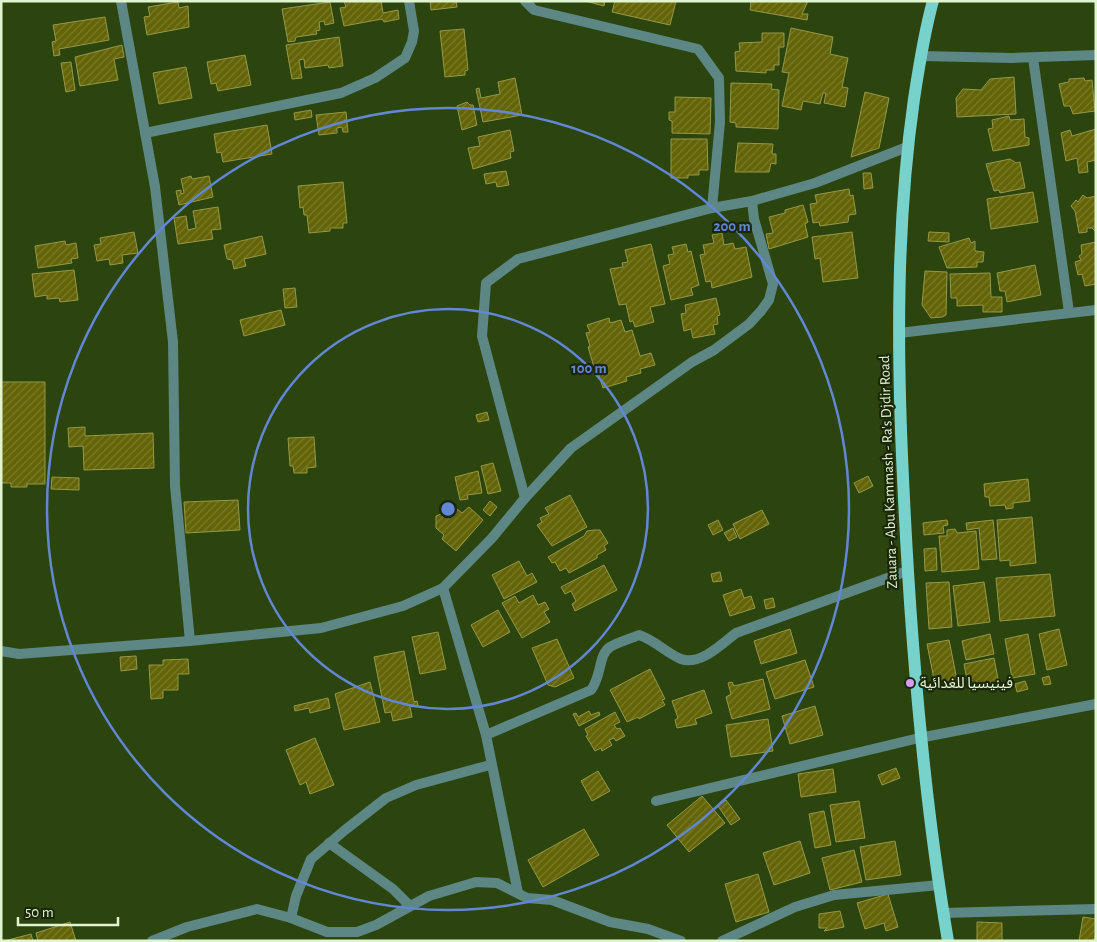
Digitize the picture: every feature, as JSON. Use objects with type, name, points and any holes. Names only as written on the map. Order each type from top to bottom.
[{"type":"main road","name":"Zauara - Abu Kammash - Ra's Djdir Road","points":[[933,1],[921,56],[907,147],[898,334],[907,570],[919,738],[948,941]]},
{"type":"street","points":[[121,1],[155,187],[173,342],[174,486],[190,641]]},
{"type":"street","points":[[145,133],[341,93],[375,78],[405,58],[412,42],[414,31],[410,1]]},
{"type":"street","points":[[525,1],[534,10],[698,49],[719,78],[720,122],[712,208]]},
{"type":"street","points":[[921,56],[1033,58],[1096,55]]},
{"type":"street","points":[[1033,58],[1069,312]]},
{"type":"street","points":[[525,498],[482,336],[486,283],[518,259],[712,208],[752,201],[815,184],[907,147]]},
{"type":"street","points":[[1,652],[19,654],[190,641],[321,628],[403,606],[443,588],[492,538],[525,498],[571,448],[749,324],[770,300],[773,284],[754,219],[752,201]]},
{"type":"street","points":[[898,334],[1096,310]]},
{"type":"street","points":[[486,735],[591,690],[598,681],[602,656],[608,648],[639,635],[648,638],[680,659],[693,661],[712,651],[736,633],[907,570]]},
{"type":"street","points":[[443,588],[486,735],[490,764],[518,893]]},
{"type":"street","points":[[656,801],[919,738],[1096,704]]},
{"type":"street","points":[[291,918],[296,896],[311,859],[329,842],[386,798],[416,785],[490,764]]},
{"type":"street","points":[[329,842],[393,889],[410,906]]},
{"type":"street","points":[[152,941],[187,926],[258,909],[291,918],[327,932],[357,932],[376,925],[429,896],[476,882],[497,883],[527,898],[552,900],[610,922],[648,929],[681,941]]},
{"type":"street","points":[[722,941],[795,907],[834,894],[939,885]]},
{"type":"street","points":[[943,913],[1096,909]]},
{"type":"building","points":[[344,1],[381,1],[383,13],[398,10],[399,19],[384,22],[382,19],[344,26],[340,8],[346,7]]},
{"type":"building","points":[[430,1],[456,1],[457,7],[431,10]]},
{"type":"building","points":[[585,1],[605,1],[604,6]]},
{"type":"building","points":[[615,1],[676,1],[670,25],[612,12]]},
{"type":"building","points":[[808,1],[802,14],[808,14],[807,20],[750,10],[751,2]]},
{"type":"building","points":[[178,2],[179,8],[188,6],[189,27],[147,35],[144,17],[150,16],[148,7]]},
{"type":"building","points":[[330,2],[334,23],[325,25],[324,21],[319,22],[320,30],[316,31],[317,34],[296,37],[295,41],[288,42],[282,9]]},
{"type":"building","points":[[105,17],[109,40],[59,49],[60,55],[54,56],[52,42],[56,41],[53,25]]},
{"type":"building","points":[[791,28],[833,37],[830,54],[848,58],[842,87],[848,88],[845,107],[824,103],[826,93],[823,93],[820,104],[803,101],[801,110],[782,106],[789,73],[782,72]]},
{"type":"building","points":[[464,29],[468,70],[465,71],[465,75],[445,77],[440,31]]},
{"type":"building","points":[[762,33],[784,33],[784,47],[779,47],[779,65],[774,65],[774,70],[766,70],[766,73],[736,71],[735,52],[740,51],[739,43],[762,42]]},
{"type":"building","points":[[339,37],[343,66],[329,68],[328,65],[305,68],[304,59],[299,60],[302,78],[292,79],[286,45]]},
{"type":"building","points":[[122,45],[124,57],[114,59],[118,80],[80,86],[75,57]]},
{"type":"building","points":[[245,55],[251,85],[218,91],[216,83],[211,84],[207,62]]},
{"type":"building","points":[[71,62],[75,90],[66,92],[61,63]]},
{"type":"building","points":[[186,67],[192,98],[159,104],[153,73]]},
{"type":"building","points":[[1014,77],[1016,114],[957,117],[956,98],[963,89],[981,90],[990,79]]},
{"type":"building","points":[[515,78],[522,115],[483,122],[476,89],[479,88],[481,98],[500,94],[498,82]]},
{"type":"building","points":[[1084,78],[1085,81],[1092,80],[1095,111],[1073,114],[1070,106],[1064,106],[1059,84],[1069,82],[1069,79]]},
{"type":"building","points":[[731,83],[772,84],[771,89],[779,90],[778,129],[736,127],[736,123],[730,122]]},
{"type":"building","points":[[865,92],[889,98],[879,148],[851,157]]},
{"type":"building","points":[[675,97],[711,98],[710,134],[672,133],[672,121],[669,120],[669,112],[675,112]]},
{"type":"building","points":[[467,102],[473,105],[477,125],[462,130],[457,106]]},
{"type":"building","points":[[311,110],[312,117],[295,120],[294,113]]},
{"type":"building","points":[[346,112],[348,132],[343,132],[342,127],[337,128],[337,133],[319,135],[316,115]]},
{"type":"building","points":[[1009,116],[1010,120],[1024,119],[1025,137],[1029,138],[1029,145],[993,151],[988,129],[993,128],[992,120]]},
{"type":"building","points":[[267,125],[272,154],[223,162],[221,152],[217,153],[214,134]]},
{"type":"building","points":[[1096,129],[1096,160],[1087,162],[1088,172],[1079,173],[1077,158],[1066,161],[1061,133],[1070,130],[1072,136]]},
{"type":"building","points":[[510,130],[514,151],[510,152],[511,158],[473,169],[468,148],[480,146],[478,137]]},
{"type":"building","points":[[671,139],[707,139],[708,170],[699,170],[699,175],[688,175],[688,178],[671,178]]},
{"type":"building","points":[[738,143],[773,144],[772,154],[776,154],[776,164],[771,163],[769,172],[735,172]]},
{"type":"building","points":[[1010,159],[1016,163],[1020,162],[1025,188],[1000,193],[999,190],[994,191],[986,164]]},
{"type":"building","points":[[506,171],[509,185],[497,187],[496,182],[486,184],[484,174]]},
{"type":"building","points":[[863,173],[871,173],[873,188],[864,189]]},
{"type":"building","points":[[191,176],[192,179],[209,176],[213,197],[179,205],[176,191],[181,190],[181,194],[184,193],[181,179]]},
{"type":"building","points":[[343,182],[347,223],[343,223],[343,228],[330,228],[330,231],[309,233],[307,215],[304,215],[303,207],[300,208],[298,186]]},
{"type":"building","points":[[849,189],[850,196],[853,195],[856,214],[849,215],[848,222],[820,226],[819,222],[813,223],[810,204],[817,203],[815,195]]},
{"type":"building","points":[[1033,192],[1038,222],[991,229],[987,199]]},
{"type":"building","points":[[1083,195],[1087,198],[1096,196],[1096,232],[1092,228],[1087,228],[1087,232],[1079,233],[1075,211],[1071,206],[1076,200],[1078,202]]},
{"type":"building","points":[[803,205],[808,222],[805,224],[808,237],[769,249],[766,234],[773,233],[769,217],[785,213],[785,210]]},
{"type":"building","points":[[218,207],[221,229],[211,230],[213,239],[178,244],[174,218],[186,216],[188,230],[196,228],[193,211]]},
{"type":"building","points":[[134,232],[138,253],[122,255],[123,263],[110,265],[109,259],[97,261],[94,245],[101,244],[100,238]]},
{"type":"building","points":[[852,232],[858,278],[823,282],[820,258],[815,259],[812,237]]},
{"type":"building","points":[[929,232],[949,233],[949,242],[928,241]]},
{"type":"building","points":[[722,233],[724,245],[733,243],[735,249],[746,247],[752,277],[712,288],[711,281],[706,282],[700,255],[705,254],[703,245],[714,243],[712,235]]},
{"type":"building","points":[[262,236],[266,254],[244,259],[246,266],[234,269],[232,260],[227,259],[224,245]]},
{"type":"building","points":[[969,238],[971,243],[975,241],[975,251],[984,252],[983,262],[977,262],[977,267],[947,268],[939,247]]},
{"type":"building","points":[[65,241],[66,245],[76,243],[78,258],[71,259],[72,263],[38,268],[35,246]]},
{"type":"building","points":[[1096,242],[1096,284],[1085,286],[1082,274],[1078,275],[1075,262],[1081,260],[1079,256],[1082,254],[1081,245]]},
{"type":"building","points":[[651,244],[665,304],[650,307],[654,322],[635,327],[633,321],[630,322],[626,304],[619,305],[610,269],[623,267],[622,263],[628,262],[625,250]]},
{"type":"building","points":[[686,244],[688,252],[691,251],[699,285],[691,288],[693,295],[671,300],[663,266],[670,264],[668,255],[674,254],[672,247]]},
{"type":"building","points":[[1035,265],[1041,295],[1007,302],[1005,291],[1000,291],[997,273]]},
{"type":"building","points":[[74,270],[78,300],[60,302],[59,298],[47,299],[47,295],[35,297],[32,274]]},
{"type":"building","points":[[925,271],[947,272],[946,315],[942,317],[931,318],[922,305]]},
{"type":"building","points":[[990,273],[991,297],[1002,297],[1002,312],[983,312],[983,305],[957,306],[957,298],[951,298],[950,274]]},
{"type":"building","points":[[295,288],[297,307],[285,308],[283,289]]},
{"type":"building","points":[[716,298],[720,315],[717,316],[718,324],[713,325],[715,334],[693,338],[691,329],[684,331],[681,314],[686,313],[685,305]]},
{"type":"building","points":[[281,310],[285,325],[244,336],[240,320]]},
{"type":"building","points":[[609,318],[610,323],[621,320],[625,332],[632,330],[640,356],[651,353],[655,365],[640,369],[641,373],[626,377],[627,381],[603,388],[598,373],[596,374],[586,333],[590,332],[587,325]]},
{"type":"building","points":[[1,382],[45,382],[45,484],[27,484],[27,487],[11,487],[11,483],[1,483]]},
{"type":"building","points":[[487,412],[489,420],[478,422],[476,415]]},
{"type":"building","points":[[85,427],[85,436],[153,433],[154,468],[84,470],[83,446],[69,447],[68,428]]},
{"type":"building","points":[[314,437],[316,467],[307,468],[307,473],[294,473],[293,466],[290,466],[288,438]]},
{"type":"building","points":[[493,463],[501,491],[488,494],[481,466]]},
{"type":"building","points":[[478,471],[482,493],[467,495],[468,499],[460,500],[455,477]]},
{"type":"building","points":[[868,476],[873,486],[859,493],[854,483]]},
{"type":"building","points":[[52,477],[79,478],[79,490],[51,489]]},
{"type":"building","points":[[1028,479],[1030,501],[1013,503],[1013,508],[1006,509],[1005,505],[990,506],[989,497],[985,497],[984,484]]},
{"type":"building","points":[[570,495],[587,527],[552,546],[537,525],[542,522],[540,518],[549,514],[545,508]]},
{"type":"building","points":[[238,500],[240,530],[186,533],[184,502]]},
{"type":"building","points":[[490,501],[497,507],[490,516],[483,510]]},
{"type":"building","points":[[469,507],[483,520],[456,551],[442,539],[444,535],[436,528],[436,516],[448,511],[451,515],[457,509],[462,513]]},
{"type":"building","points":[[762,510],[769,524],[740,539],[733,524]]},
{"type":"building","points":[[1032,517],[1036,563],[1010,566],[1010,560],[1000,561],[997,520]]},
{"type":"building","points":[[718,520],[723,530],[713,535],[708,525]]},
{"type":"building","points":[[947,520],[948,525],[943,526],[944,533],[924,535],[923,523]]},
{"type":"building","points":[[993,520],[997,559],[982,560],[979,528],[967,530],[966,523]]},
{"type":"building","points":[[733,528],[737,537],[729,541],[724,533]]},
{"type":"building","points":[[955,529],[957,533],[976,531],[979,569],[942,572],[939,536],[947,536],[947,530]]},
{"type":"building","points":[[600,530],[608,543],[604,546],[606,550],[597,555],[597,558],[569,573],[566,568],[560,571],[555,562],[552,563],[548,557],[584,536],[587,531]]},
{"type":"building","points":[[936,548],[937,570],[925,571],[924,549]]},
{"type":"building","points":[[519,561],[527,576],[532,573],[537,582],[504,599],[492,575]]},
{"type":"building","points":[[604,565],[617,590],[575,611],[572,604],[576,601],[571,591],[565,594],[561,587]]},
{"type":"building","points":[[720,572],[722,581],[713,582],[711,574]]},
{"type":"building","points":[[1050,574],[1055,616],[1000,621],[996,578]]},
{"type":"building","points":[[949,582],[952,627],[929,629],[926,583]]},
{"type":"building","points":[[984,582],[990,622],[958,626],[953,586]]},
{"type":"building","points":[[741,589],[744,598],[751,596],[755,608],[730,616],[723,595]]},
{"type":"building","points":[[533,595],[538,605],[545,602],[549,609],[544,612],[550,622],[522,638],[502,603],[515,596],[519,603]]},
{"type":"building","points":[[773,598],[775,607],[766,609],[764,600]]},
{"type":"building","points":[[498,610],[510,632],[483,647],[471,625]]},
{"type":"building","points":[[790,629],[797,653],[761,664],[754,641]]},
{"type":"building","points":[[1059,629],[1067,665],[1047,670],[1039,634]]},
{"type":"building","points":[[438,632],[446,669],[420,674],[412,637]]},
{"type":"building","points":[[990,634],[994,654],[966,660],[962,641]]},
{"type":"building","points":[[1028,634],[1035,674],[1012,678],[1005,639]]},
{"type":"building","points":[[557,639],[574,678],[555,687],[548,685],[532,648]]},
{"type":"building","points":[[949,640],[958,685],[936,689],[927,644]]},
{"type":"building","points":[[404,651],[414,702],[417,701],[418,705],[410,707],[412,717],[393,721],[391,712],[385,713],[374,657]]},
{"type":"building","points":[[136,656],[137,669],[121,671],[120,657]]},
{"type":"building","points":[[994,658],[999,684],[969,690],[964,664]]},
{"type":"building","points":[[188,659],[189,674],[178,674],[178,690],[163,690],[163,698],[151,699],[149,665],[163,665],[163,660]]},
{"type":"building","points":[[805,660],[814,687],[775,699],[766,672]]},
{"type":"building","points":[[650,669],[665,699],[662,700],[665,705],[639,719],[638,717],[627,722],[610,690]]},
{"type":"building","points":[[1049,676],[1051,684],[1044,685],[1042,678]]},
{"type":"building","points":[[763,679],[770,709],[732,719],[726,697],[731,694],[728,683],[732,682],[734,686]]},
{"type":"building","points":[[1025,681],[1028,689],[1017,692],[1015,684]]},
{"type":"building","points":[[370,682],[380,722],[344,730],[335,694]]},
{"type":"building","points":[[704,690],[712,713],[695,719],[697,724],[677,728],[675,720],[678,718],[672,701]]},
{"type":"building","points":[[328,698],[330,708],[310,713],[309,708],[295,711],[294,706]]},
{"type":"building","points":[[815,706],[823,735],[790,744],[782,716]]},
{"type":"building","points":[[589,711],[591,715],[599,712],[600,715],[579,726],[573,714],[576,713],[578,717]]},
{"type":"building","points":[[615,712],[620,722],[614,725],[617,729],[620,728],[625,736],[616,741],[614,738],[609,740],[612,745],[602,751],[601,748],[595,751],[586,736],[588,735],[585,729]]},
{"type":"building","points":[[768,719],[773,751],[731,757],[726,725]]},
{"type":"building","points":[[315,738],[334,785],[310,794],[306,782],[300,785],[286,750]]},
{"type":"building","points":[[896,768],[900,778],[882,785],[878,775]]},
{"type":"building","points":[[833,769],[836,792],[801,797],[798,774]]},
{"type":"building","points":[[598,771],[610,791],[592,801],[581,781]]},
{"type":"building","points":[[702,796],[725,823],[689,852],[667,825]]},
{"type":"building","points":[[726,800],[740,819],[731,825],[718,806]]},
{"type":"building","points":[[859,801],[865,838],[836,842],[830,805]]},
{"type":"building","points":[[824,811],[831,845],[815,848],[809,814]]},
{"type":"building","points":[[584,829],[599,855],[543,887],[528,860]]},
{"type":"building","points":[[800,841],[810,873],[774,885],[763,853]]},
{"type":"building","points":[[895,841],[901,875],[866,880],[860,847]]},
{"type":"building","points":[[854,850],[862,882],[830,890],[822,858]]},
{"type":"building","points":[[758,874],[769,912],[736,922],[725,884]]},
{"type":"building","points":[[888,894],[898,927],[886,931],[884,923],[865,929],[857,903]]},
{"type":"building","points":[[840,911],[844,927],[824,931],[827,928],[819,928],[819,914]]},
{"type":"building","points":[[1083,917],[1096,919],[1095,941],[1079,941]]},
{"type":"building","points":[[70,922],[76,941],[38,941],[36,933]]},
{"type":"building","points":[[977,922],[1002,923],[1002,941],[977,941]]},
{"type":"building","points":[[31,934],[33,941],[4,941]]},
{"type":"place","name":"فينيسيا للغدائية","points":[[910,683]]}]
